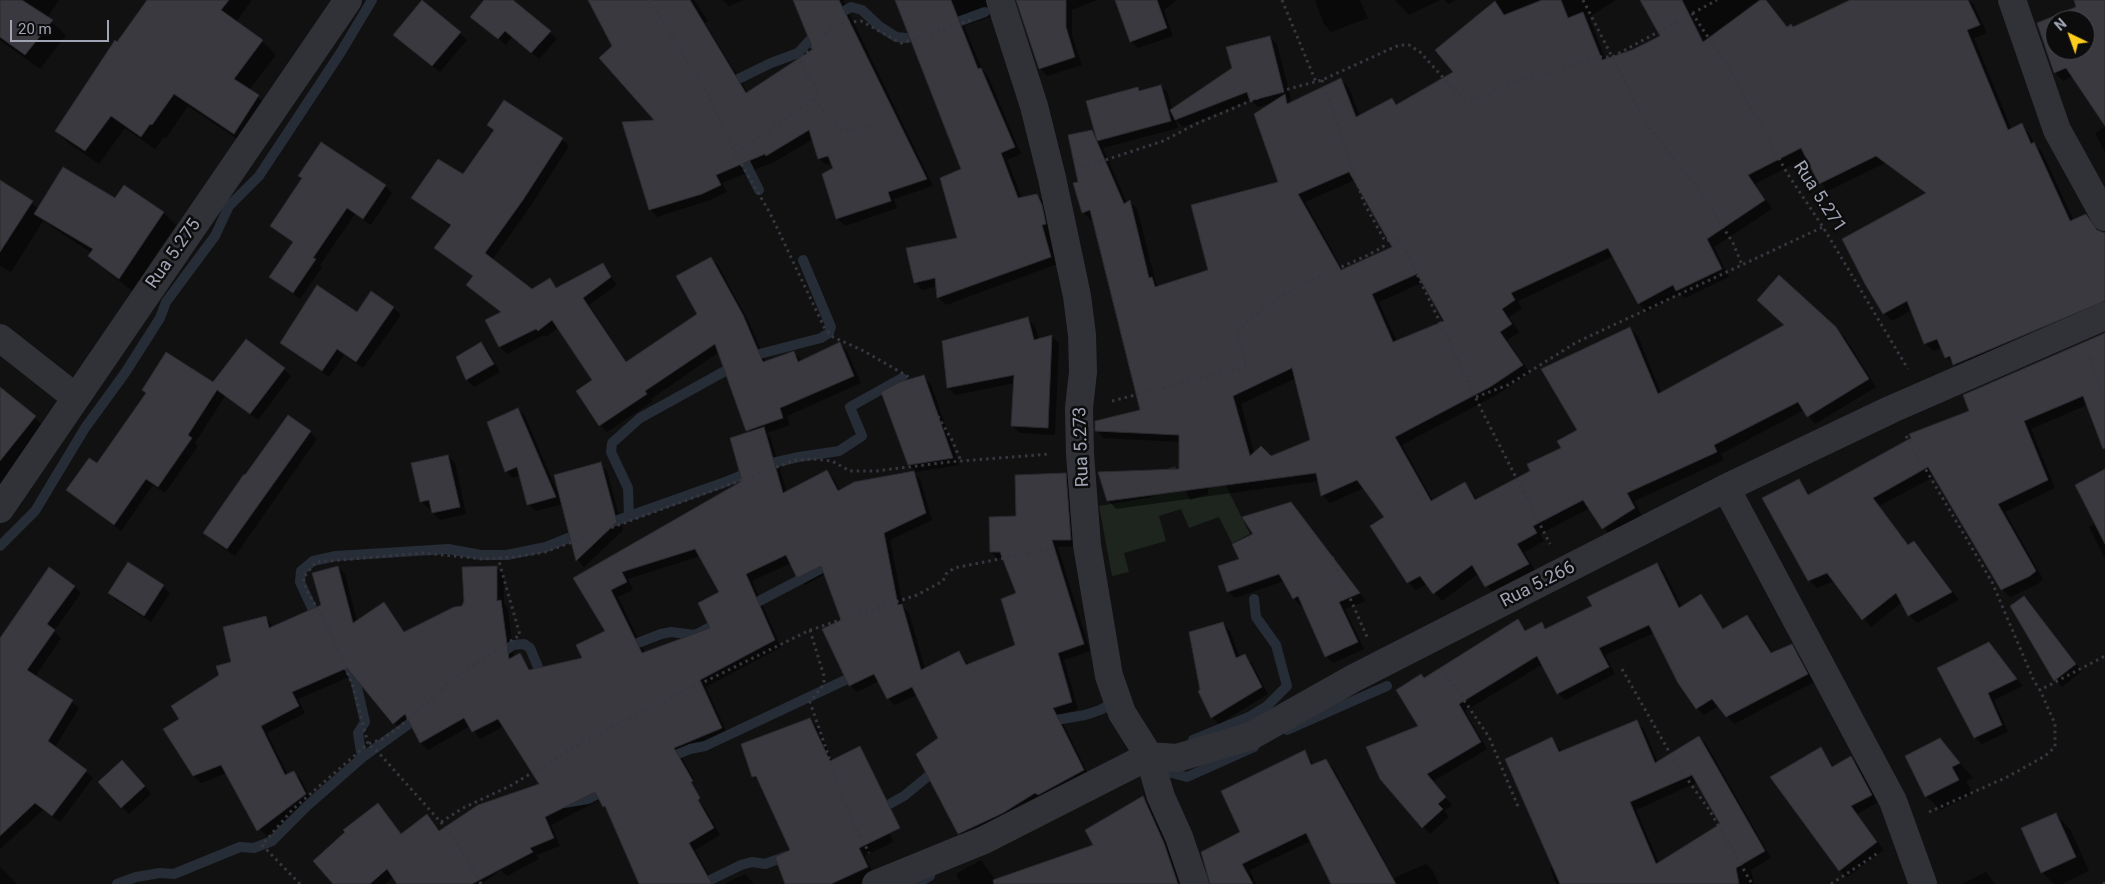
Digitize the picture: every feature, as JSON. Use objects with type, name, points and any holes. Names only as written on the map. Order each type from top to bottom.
[{"type":"street","name":"Rua 5.275","points":[[0,509],[348,0]]},
{"type":"street","points":[[2012,0],[2057,130],[2105,217]]},
{"type":"street","name":"Rua 5.273","points":[[1002,5],[1034,106],[1052,178],[1077,296],[1082,335],[1083,372],[1079,408],[1080,454],[1087,545],[1108,676],[1122,713],[1149,756],[1161,797],[1179,837],[1195,884]]},
{"type":"street","name":"Rua 5.266","points":[[1149,756],[1177,758],[1252,736],[1380,665],[1726,488],[1892,409],[2077,330],[2105,316]]},
{"type":"street","points":[[0,338],[75,397]]},
{"type":"street","points":[[1726,488],[1893,801],[1923,884]]},
{"type":"street","points":[[879,882],[984,840],[1149,756]]},
{"type":"path","points":[[649,0],[708,94],[735,152],[770,213],[825,329],[834,337],[864,351],[908,376],[923,391],[952,440],[961,461]]},
{"type":"path","points":[[1282,0],[1316,82]]},
{"type":"path","points":[[1583,0],[1647,125],[1704,197],[1733,244],[1742,265]]},
{"type":"path","points":[[1052,178],[1163,141],[1196,124],[1262,96],[1322,80],[1399,45],[1409,45],[1420,52],[1457,94],[1466,99],[1478,99],[1507,85],[1596,57],[1612,57],[1717,0]]},
{"type":"path","points":[[735,152],[819,94],[800,60],[824,34],[843,23],[861,21],[901,43],[1002,5]]},
{"type":"path","name":"Rua 5.271","points":[[1692,14],[1731,72],[1787,173],[1823,227],[1924,395]]},
{"type":"path","points":[[1079,408],[1247,366],[1237,338],[1238,331],[1248,321],[1296,287],[1383,247],[1385,241],[1364,202],[1322,80]]},
{"type":"path","points":[[814,98],[835,125],[846,130],[868,126]]},
{"type":"path","points":[[1476,397],[1508,384],[1577,342],[1823,227]]},
{"type":"path","points":[[1385,241],[1396,238],[1408,255],[1483,413],[1551,547]]},
{"type":"path","points":[[2077,330],[2092,362],[2105,401]]},
{"type":"path","points":[[1831,884],[1904,829],[2007,777],[2045,756],[2055,747],[2055,724],[2040,690],[2034,682],[1992,582],[1913,451],[1892,409]]},
{"type":"path","points":[[481,884],[454,837],[378,752],[368,744],[353,686],[329,629],[307,591],[303,578],[316,562],[424,553],[498,558],[545,552],[796,460],[832,461],[850,471],[876,471],[961,461],[1060,453],[1080,454]]},
{"type":"path","points":[[441,822],[463,808],[510,786],[588,739],[810,630],[917,596],[943,581],[946,574],[954,568],[1051,548],[1087,545]]},
{"type":"path","points":[[1332,557],[1380,665]]},
{"type":"path","points":[[300,884],[262,845],[293,808],[368,744],[382,740],[456,677],[520,635],[498,558]]},
{"type":"path","points":[[810,630],[824,676],[824,684],[810,702],[847,810],[879,882]]},
{"type":"path","points":[[1425,643],[1489,737],[1519,809]]},
{"type":"path","points":[[2040,690],[2105,656]]},
{"type":"path","points":[[1622,669],[1675,762],[1710,811],[1752,884]]},
{"type":"shaded area","points":[[1175,466],[1190,500],[1208,494],[1208,489],[1224,482],[1250,534],[1232,543],[1219,517],[1189,528],[1181,509],[1159,516],[1166,541],[1124,553],[1129,572],[1112,576],[1099,506],[1153,497],[1148,476]]},
{"type":"building","points":[[0,0],[22,0],[53,20],[25,55],[0,37]]},
{"type":"building","points":[[147,0],[229,0],[221,10],[263,40],[234,79],[259,95],[234,134],[174,94],[141,137],[111,116],[85,151],[55,131],[115,40],[117,42]]},
{"type":"building","points":[[422,0],[461,32],[432,66],[393,35]]},
{"type":"building","points":[[484,0],[513,0],[551,31],[531,53],[505,31],[498,39],[470,17]]},
{"type":"building","points":[[588,0],[690,0],[746,93],[813,49],[793,0],[839,0],[927,179],[888,192],[891,201],[836,219],[822,174],[833,168],[828,156],[818,159],[809,130],[766,156],[765,154],[716,175],[721,185],[702,194],[649,210],[622,122],[654,120],[599,58],[612,46]]},
{"type":"building","points":[[895,0],[951,0],[978,69],[981,68],[1015,147],[1001,153],[1018,198],[1037,194],[1042,205],[1046,224],[1042,225],[1051,257],[937,298],[935,278],[914,283],[906,248],[957,238],[940,178],[961,169]]},
{"type":"building","points":[[1016,0],[1066,0],[1066,27],[1075,57],[1039,69]]},
{"type":"building","points":[[1115,0],[1157,0],[1167,28],[1130,42]]},
{"type":"building","points":[[1542,0],[1561,0],[1568,18],[1583,12],[1602,60],[1632,50],[1660,36],[1640,0],[1682,0],[1703,42],[1760,0],[1766,0],[1787,27],[1791,24],[1793,27],[1850,0],[1968,0],[1980,25],[1967,30],[2008,130],[2022,123],[2031,144],[2034,142],[2070,221],[2086,214],[2097,230],[2105,233],[2105,301],[1953,365],[1950,356],[1945,358],[1937,339],[1924,344],[1907,301],[1883,314],[1842,239],[1926,193],[1876,156],[1819,184],[1801,148],[1748,175],[1765,200],[1707,239],[1722,269],[1676,291],[1673,285],[1638,304],[1608,248],[1511,293],[1515,300],[1502,309],[1512,324],[1500,332],[1523,365],[1490,387],[1395,437],[1431,501],[1465,482],[1475,500],[1530,471],[1527,464],[1561,448],[1557,441],[1577,430],[1541,369],[1630,327],[1658,394],[1784,325],[1757,300],[1779,275],[1836,327],[1869,379],[1807,417],[1798,402],[1714,445],[1717,452],[1627,493],[1635,508],[1602,529],[1583,500],[1533,526],[1537,533],[1517,544],[1529,564],[1485,587],[1472,565],[1433,594],[1420,576],[1407,583],[1370,526],[1384,517],[1357,480],[1321,496],[1316,473],[1107,501],[1098,472],[1179,469],[1179,435],[1095,431],[1095,421],[1140,410],[1090,210],[1082,213],[1073,183],[1078,182],[1068,135],[1092,130],[1124,204],[1130,200],[1149,278],[1152,277],[1155,287],[1208,270],[1191,205],[1278,182],[1254,114],[1285,94],[1287,104],[1341,78],[1356,117],[1392,98],[1396,105],[1453,72],[1435,50],[1495,1],[1504,15]],"holes":[[[1349,172],[1392,247],[1341,270],[1298,194]],[[1417,274],[1444,321],[1393,342],[1372,294]],[[1292,368],[1310,440],[1271,456],[1261,446],[1250,456],[1233,396]]]},
{"type":"building","points":[[2074,0],[2105,0],[2105,126],[2066,68],[2054,73],[2050,60],[2095,60],[2095,10],[2069,10],[2076,7]]},
{"type":"building","points":[[2045,20],[2045,47],[2037,23]]},
{"type":"building","points":[[1270,36],[1284,92],[1250,101],[1247,92],[1175,120],[1170,110],[1232,68],[1226,47]]},
{"type":"building","points":[[1161,85],[1171,121],[1097,141],[1086,101],[1138,87],[1139,91]]},
{"type":"building","points":[[504,100],[563,138],[523,200],[485,253],[532,289],[550,278],[556,288],[603,263],[611,277],[583,298],[626,362],[697,314],[676,276],[711,257],[743,315],[763,362],[794,351],[798,362],[840,342],[854,376],[780,408],[783,418],[746,431],[715,344],[645,391],[647,394],[599,426],[576,391],[592,380],[552,320],[538,331],[536,329],[499,347],[485,320],[501,312],[466,285],[473,276],[434,248],[451,225],[411,198],[438,159],[463,174],[494,130],[487,125]]},
{"type":"building","points":[[321,142],[386,185],[363,219],[347,208],[313,258],[316,259],[293,293],[269,277],[293,242],[270,226],[302,178],[298,176]]},
{"type":"building","points":[[63,167],[115,198],[124,185],[164,212],[119,279],[88,256],[93,249],[34,214]]},
{"type":"building","points":[[0,180],[33,201],[0,252]]},
{"type":"building","points":[[317,285],[357,312],[371,291],[394,307],[356,362],[337,349],[322,371],[280,343]]},
{"type":"building","points":[[1028,317],[1034,340],[1052,335],[1048,428],[1011,426],[1014,375],[947,388],[942,341]]},
{"type":"building","points":[[2105,333],[2105,448],[2103,449],[2083,396],[2024,421],[2048,480],[1998,504],[2036,571],[2030,576],[2001,590],[1928,467],[1873,498],[1908,545],[1914,541],[1952,592],[1908,616],[1896,593],[1862,620],[1827,573],[1808,581],[1762,498],[1799,479],[1808,495],[1911,438],[1909,434],[1969,411],[1963,395]]},
{"type":"building","points":[[246,339],[285,368],[250,414],[217,390],[188,435],[192,438],[158,487],[146,479],[114,525],[66,490],[89,458],[97,463],[146,393],[142,390],[166,352],[213,382]]},
{"type":"building","points":[[481,342],[494,364],[466,380],[456,357]]},
{"type":"building","points":[[924,375],[953,458],[908,465],[881,392],[900,382]]},
{"type":"building","points":[[0,387],[36,416],[0,461]]},
{"type":"building","points":[[518,408],[556,497],[527,505],[517,467],[505,472],[487,422]]},
{"type":"building","points":[[288,415],[311,431],[227,549],[203,533]]},
{"type":"building","points":[[764,427],[783,493],[827,470],[838,491],[854,482],[914,471],[926,513],[884,533],[898,605],[902,604],[921,670],[959,651],[966,665],[1015,645],[1001,599],[1016,593],[1000,552],[990,552],[989,517],[1016,516],[1015,475],[1066,473],[1071,540],[1052,540],[1084,644],[1058,653],[1072,702],[1053,708],[1084,770],[1038,795],[1035,793],[1003,813],[958,834],[916,754],[938,738],[912,687],[887,699],[874,674],[849,686],[822,629],[841,620],[821,566],[797,578],[786,555],[746,574],[775,640],[700,680],[722,728],[674,748],[693,781],[691,782],[700,798],[698,800],[714,828],[689,843],[712,884],[639,884],[605,806],[603,807],[595,792],[545,817],[554,838],[530,848],[533,852],[472,884],[397,884],[387,869],[370,884],[333,884],[313,861],[345,832],[343,830],[378,803],[401,834],[427,814],[439,831],[478,805],[539,784],[498,719],[472,732],[464,718],[420,743],[405,714],[393,724],[347,668],[292,692],[299,706],[261,726],[285,775],[294,771],[306,794],[257,831],[221,765],[193,776],[163,729],[179,719],[171,706],[219,675],[216,666],[231,662],[223,627],[266,616],[269,628],[321,605],[312,573],[338,566],[353,623],[384,602],[404,632],[454,607],[462,606],[464,601],[462,567],[497,566],[497,601],[501,600],[509,659],[520,653],[529,670],[582,658],[576,645],[605,631],[573,578],[742,481],[730,438]],"holes":[[[695,549],[719,592],[698,603],[710,628],[642,653],[611,590],[627,582],[622,572]]]},
{"type":"building","points":[[448,455],[460,507],[432,513],[429,500],[420,502],[411,463]]},
{"type":"building","points":[[601,462],[617,522],[576,561],[554,475]]},
{"type":"building","points":[[2105,469],[2105,544],[2075,485]]},
{"type":"building","points":[[1291,502],[1360,593],[1339,602],[1358,642],[1325,657],[1298,596],[1293,599],[1279,574],[1227,592],[1218,566],[1239,559],[1232,544],[1253,534],[1242,517]]},
{"type":"building","points":[[128,562],[164,585],[144,616],[108,593]]},
{"type":"building","points":[[1657,563],[1679,608],[1701,594],[1723,629],[1747,615],[1771,653],[1792,644],[1808,674],[1726,717],[1712,699],[1696,709],[1678,683],[1649,625],[1599,648],[1609,667],[1557,694],[1537,656],[1459,704],[1481,742],[1427,774],[1446,797],[1438,804],[1443,809],[1422,828],[1380,779],[1366,747],[1418,726],[1396,690],[1421,674],[1424,678],[1518,619],[1525,631],[1542,622],[1545,629],[1592,606],[1587,597]]},
{"type":"building","points":[[49,567],[75,586],[47,624],[55,630],[27,670],[73,700],[48,741],[87,770],[52,816],[35,803],[0,836],[0,638]]},
{"type":"building","points":[[2024,596],[2076,664],[2054,681],[2010,606]]},
{"type":"building","points":[[1223,622],[1236,658],[1245,654],[1262,687],[1211,718],[1198,691],[1200,690],[1189,632]]},
{"type":"building","points":[[1989,642],[2017,679],[1988,693],[2002,725],[1974,738],[1937,668]]},
{"type":"building","points":[[810,718],[830,761],[860,746],[900,828],[859,848],[868,867],[831,884],[785,884],[775,857],[790,850],[756,776],[752,777],[741,744]]},
{"type":"building","points":[[1637,720],[1655,763],[1699,736],[1765,851],[1736,868],[1739,884],[1560,884],[1505,759],[1552,737],[1559,752]],"holes":[[[1692,775],[1720,824],[1656,864],[1630,802]]]},
{"type":"building","points":[[1940,738],[1960,763],[1952,767],[1959,780],[1925,797],[1905,756]]},
{"type":"building","points":[[1821,747],[1832,767],[1851,756],[1872,795],[1851,806],[1877,842],[1839,871],[1770,777]]},
{"type":"building","points":[[1305,750],[1311,765],[1326,759],[1396,884],[1331,884],[1306,833],[1242,864],[1253,884],[1210,884],[1201,852],[1240,832],[1221,791]]},
{"type":"building","points":[[122,760],[145,786],[121,808],[98,782]]},
{"type":"building","points":[[1143,796],[1164,843],[1178,884],[994,884],[993,880],[1093,845],[1085,830]]},
{"type":"building","points":[[2056,813],[2076,857],[2041,873],[2021,828]]},
{"type":"waterway","points":[[0,546],[35,511],[85,428],[125,373],[160,318],[166,302],[215,236],[229,206],[259,176],[341,52],[372,0]]},
{"type":"waterway","points":[[834,17],[851,7],[862,10],[879,26],[896,37],[907,38],[921,34]]},
{"type":"waterway","points":[[947,26],[985,12]]},
{"type":"waterway","points":[[726,85],[771,63],[798,53],[819,30]]},
{"type":"waterway","points":[[740,152],[759,190]]},
{"type":"waterway","points":[[748,357],[821,338],[829,333],[831,327],[803,260]]},
{"type":"waterway","points":[[629,516],[628,488],[611,452],[612,443],[640,418],[736,365]]},
{"type":"waterway","points":[[604,525],[728,481],[772,463],[839,451],[862,436],[850,407],[902,378]]},
{"type":"waterway","points":[[318,621],[300,582],[301,571],[313,561],[336,556],[448,549],[481,555],[507,555],[546,547],[581,533]]},
{"type":"waterway","points":[[748,607],[820,569]]},
{"type":"waterway","points":[[1193,740],[1249,717],[1267,706],[1287,686],[1276,645],[1256,617],[1254,599]]},
{"type":"waterway","points":[[625,648],[671,632],[695,635],[722,621]]},
{"type":"waterway","points":[[498,656],[513,645],[524,644],[530,648],[543,679]]},
{"type":"waterway","points":[[347,664],[355,679],[365,722],[358,733],[362,758]]},
{"type":"waterway","points":[[666,759],[690,749],[705,746],[858,674]]},
{"type":"waterway","points":[[1287,730],[1387,686]]},
{"type":"waterway","points":[[1045,722],[1085,715],[1117,701]]},
{"type":"waterway","points":[[117,884],[136,877],[160,873],[174,874],[240,847],[254,848],[272,841],[307,806],[363,757],[420,716]]},
{"type":"waterway","points":[[1157,769],[1187,777],[1254,747]]},
{"type":"waterway","points":[[877,811],[904,796],[938,768]]},
{"type":"waterway","points":[[564,803],[588,799],[609,788]]},
{"type":"waterway","points":[[702,884],[741,865],[752,862],[765,864],[787,856]]},
{"type":"waterway","points":[[916,884],[930,876]]}]
